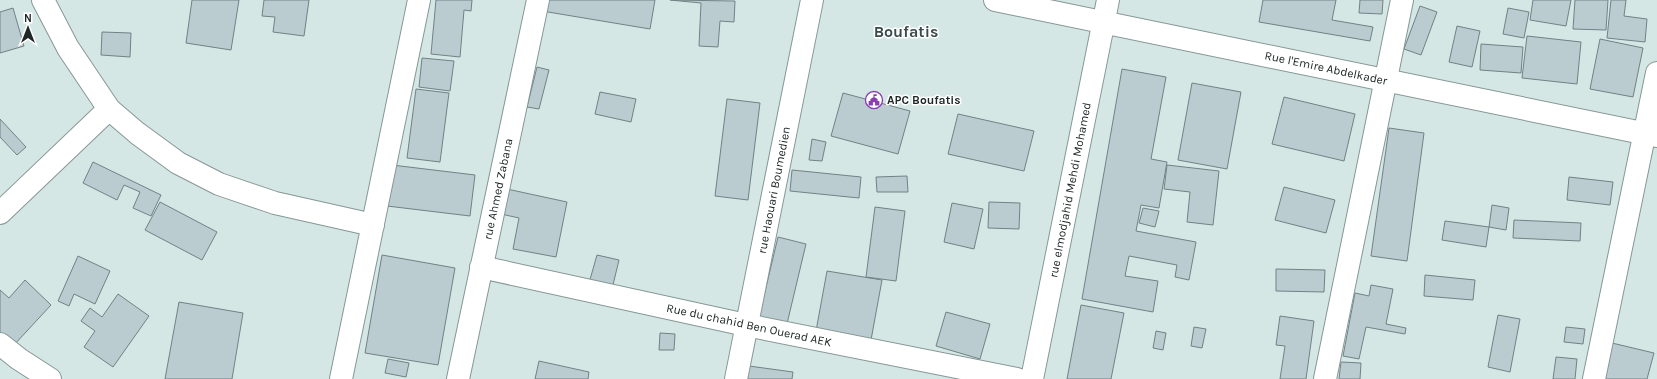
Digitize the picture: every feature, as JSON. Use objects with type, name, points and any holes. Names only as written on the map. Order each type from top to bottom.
[{"type":"street","points":[[43,0],[68,48],[109,109],[137,133],[178,163],[219,184],[275,203],[373,225]]},
{"type":"street","points":[[341,379],[419,0]]},
{"type":"street","name":"rue Ahmed Zabana","points":[[458,379],[538,0]]},
{"type":"street","name":"rue Haouari Boumedien","points":[[736,379],[812,0]]},
{"type":"street","name":"Rue l'Emire Abdelkader","points":[[995,0],[1651,135]]},
{"type":"street","name":"rue elmodjahid Mehdi Mohamed","points":[[1032,379],[1108,0]]},
{"type":"street","points":[[1325,379],[1402,0]]},
{"type":"street","points":[[1594,379],[1651,135],[1657,73]]},
{"type":"street","points":[[0,213],[109,109]]},
{"type":"street","name":"Rue du chahid Ben Ouerad AEK","points":[[481,267],[746,325],[1017,379]]},
{"type":"street","points":[[0,344],[19,359],[50,379]]},
{"type":"building","points":[[192,0],[239,0],[231,50],[186,43]]},
{"type":"building","points":[[264,0],[309,0],[304,36],[273,32],[275,17],[262,16]]},
{"type":"building","points":[[436,0],[472,0],[471,11],[464,10],[460,57],[431,54]]},
{"type":"building","points":[[544,0],[655,0],[650,29],[542,11]]},
{"type":"building","points":[[670,0],[735,1],[734,22],[720,21],[718,47],[699,46],[701,3]]},
{"type":"building","points":[[1263,0],[1336,0],[1332,20],[1373,27],[1370,41],[1259,22]]},
{"type":"building","points":[[1360,0],[1383,0],[1382,14],[1359,13]]},
{"type":"building","points":[[1533,0],[1571,0],[1566,26],[1530,20]]},
{"type":"building","points":[[1575,0],[1608,0],[1606,30],[1573,29]]},
{"type":"building","points":[[1611,0],[1626,0],[1624,16],[1647,19],[1645,42],[1607,38]]},
{"type":"building","points":[[1420,6],[1437,12],[1421,55],[1404,49]]},
{"type":"building","points":[[13,8],[24,46],[0,53],[0,12]]},
{"type":"building","points":[[1508,8],[1529,12],[1524,38],[1503,34]]},
{"type":"building","points":[[1457,26],[1480,31],[1472,67],[1449,62]]},
{"type":"building","points":[[102,32],[131,33],[130,57],[101,55]]},
{"type":"building","points":[[1527,36],[1581,42],[1577,84],[1522,78]]},
{"type":"building","points":[[1600,39],[1643,48],[1633,97],[1590,89]]},
{"type":"building","points":[[1481,44],[1523,47],[1521,73],[1480,70]]},
{"type":"building","points":[[422,58],[454,61],[450,91],[419,87]]},
{"type":"building","points":[[537,67],[549,70],[539,109],[527,107]]},
{"type":"building","points":[[1122,69],[1166,77],[1151,159],[1167,162],[1159,208],[1141,205],[1136,231],[1196,242],[1189,280],[1175,277],[1177,265],[1129,256],[1125,276],[1158,281],[1153,312],[1082,299]]},
{"type":"building","points":[[1192,83],[1241,92],[1227,169],[1178,160]]},
{"type":"building","points":[[416,89],[449,93],[440,162],[407,158]]},
{"type":"building","points":[[600,92],[636,99],[631,122],[595,114]]},
{"type":"building","points":[[843,93],[910,111],[898,154],[831,136]]},
{"type":"building","points":[[1284,97],[1355,114],[1344,161],[1272,144]]},
{"type":"building","points":[[727,99],[760,103],[748,200],[715,196]]},
{"type":"building","points":[[958,114],[1034,131],[1024,171],[948,154]]},
{"type":"building","points":[[0,119],[26,147],[17,155],[0,137]]},
{"type":"building","points":[[1389,128],[1424,133],[1407,261],[1371,256]]},
{"type":"building","points":[[812,139],[826,142],[822,161],[809,160]]},
{"type":"building","points":[[93,162],[161,195],[151,216],[133,208],[140,192],[124,185],[117,200],[83,183]]},
{"type":"building","points":[[392,165],[475,175],[470,216],[387,206]]},
{"type":"building","points":[[1167,165],[1219,171],[1213,225],[1187,222],[1190,192],[1164,189]]},
{"type":"building","points":[[792,170],[861,177],[859,198],[790,191]]},
{"type":"building","points":[[907,176],[908,192],[877,192],[876,177]]},
{"type":"building","points":[[1569,177],[1613,182],[1610,205],[1567,200]]},
{"type":"building","points":[[1284,187],[1335,200],[1326,233],[1275,220]]},
{"type":"building","points":[[507,189],[567,202],[556,257],[513,249],[519,218],[501,214]]},
{"type":"building","points":[[160,202],[217,232],[202,260],[145,230]]},
{"type":"building","points":[[989,202],[1020,203],[1019,229],[988,228]]},
{"type":"building","points":[[952,203],[983,209],[974,249],[944,242]]},
{"type":"building","points":[[1492,205],[1509,208],[1506,230],[1489,227]]},
{"type":"building","points":[[875,207],[905,211],[896,281],[866,277]]},
{"type":"building","points":[[1143,208],[1159,211],[1155,227],[1139,223]]},
{"type":"building","points":[[1514,220],[1581,223],[1580,241],[1513,238]]},
{"type":"building","points":[[1445,221],[1489,227],[1486,247],[1442,240]]},
{"type":"building","points":[[778,237],[806,244],[786,328],[758,321]]},
{"type":"building","points":[[382,255],[455,268],[438,365],[365,353]]},
{"type":"building","points":[[597,255],[619,260],[612,289],[589,283]]},
{"type":"building","points":[[78,256],[110,271],[95,304],[74,294],[69,306],[58,301]]},
{"type":"building","points":[[1276,269],[1325,270],[1324,292],[1276,291]]},
{"type":"building","points":[[827,271],[882,280],[871,340],[816,331]]},
{"type":"building","points":[[1425,275],[1475,280],[1473,300],[1424,296]]},
{"type":"building","points":[[25,280],[51,305],[14,345],[0,333],[0,290],[9,298]]},
{"type":"building","points":[[1371,285],[1393,289],[1386,324],[1406,328],[1405,334],[1366,327],[1359,359],[1343,356],[1355,293],[1369,296]]},
{"type":"building","points":[[118,294],[149,316],[113,367],[84,347],[95,331],[81,321],[90,308],[102,317]]},
{"type":"building","points":[[179,302],[243,313],[232,379],[165,379]]},
{"type":"building","points":[[1081,305],[1124,313],[1111,379],[1067,379]]},
{"type":"building","points":[[946,312],[990,324],[980,359],[936,346]]},
{"type":"building","points":[[1498,315],[1520,319],[1510,372],[1488,367]]},
{"type":"building","points":[[1280,316],[1314,321],[1306,379],[1280,379],[1285,346],[1276,345]]},
{"type":"building","points":[[1194,327],[1206,329],[1202,348],[1191,346]]},
{"type":"building","points":[[1566,327],[1585,329],[1583,344],[1564,342]]},
{"type":"building","points":[[1156,331],[1166,333],[1163,350],[1153,348]]},
{"type":"building","points":[[660,333],[675,334],[674,350],[659,350]]},
{"type":"building","points":[[1612,343],[1654,353],[1647,379],[1603,379]]},
{"type":"building","points":[[1556,357],[1577,359],[1575,379],[1553,379]]},
{"type":"building","points":[[388,359],[409,363],[406,377],[385,373]]},
{"type":"building","points":[[539,361],[589,372],[588,379],[535,379]]},
{"type":"building","points":[[1341,362],[1361,363],[1360,379],[1339,379]]},
{"type":"building","points":[[749,366],[793,372],[792,379],[747,379]]},
{"type":"place","name":"APC Boufatis","points":[[874,100]]},
{"type":"district","name":"Boufatis","points":[[906,31]]}]
